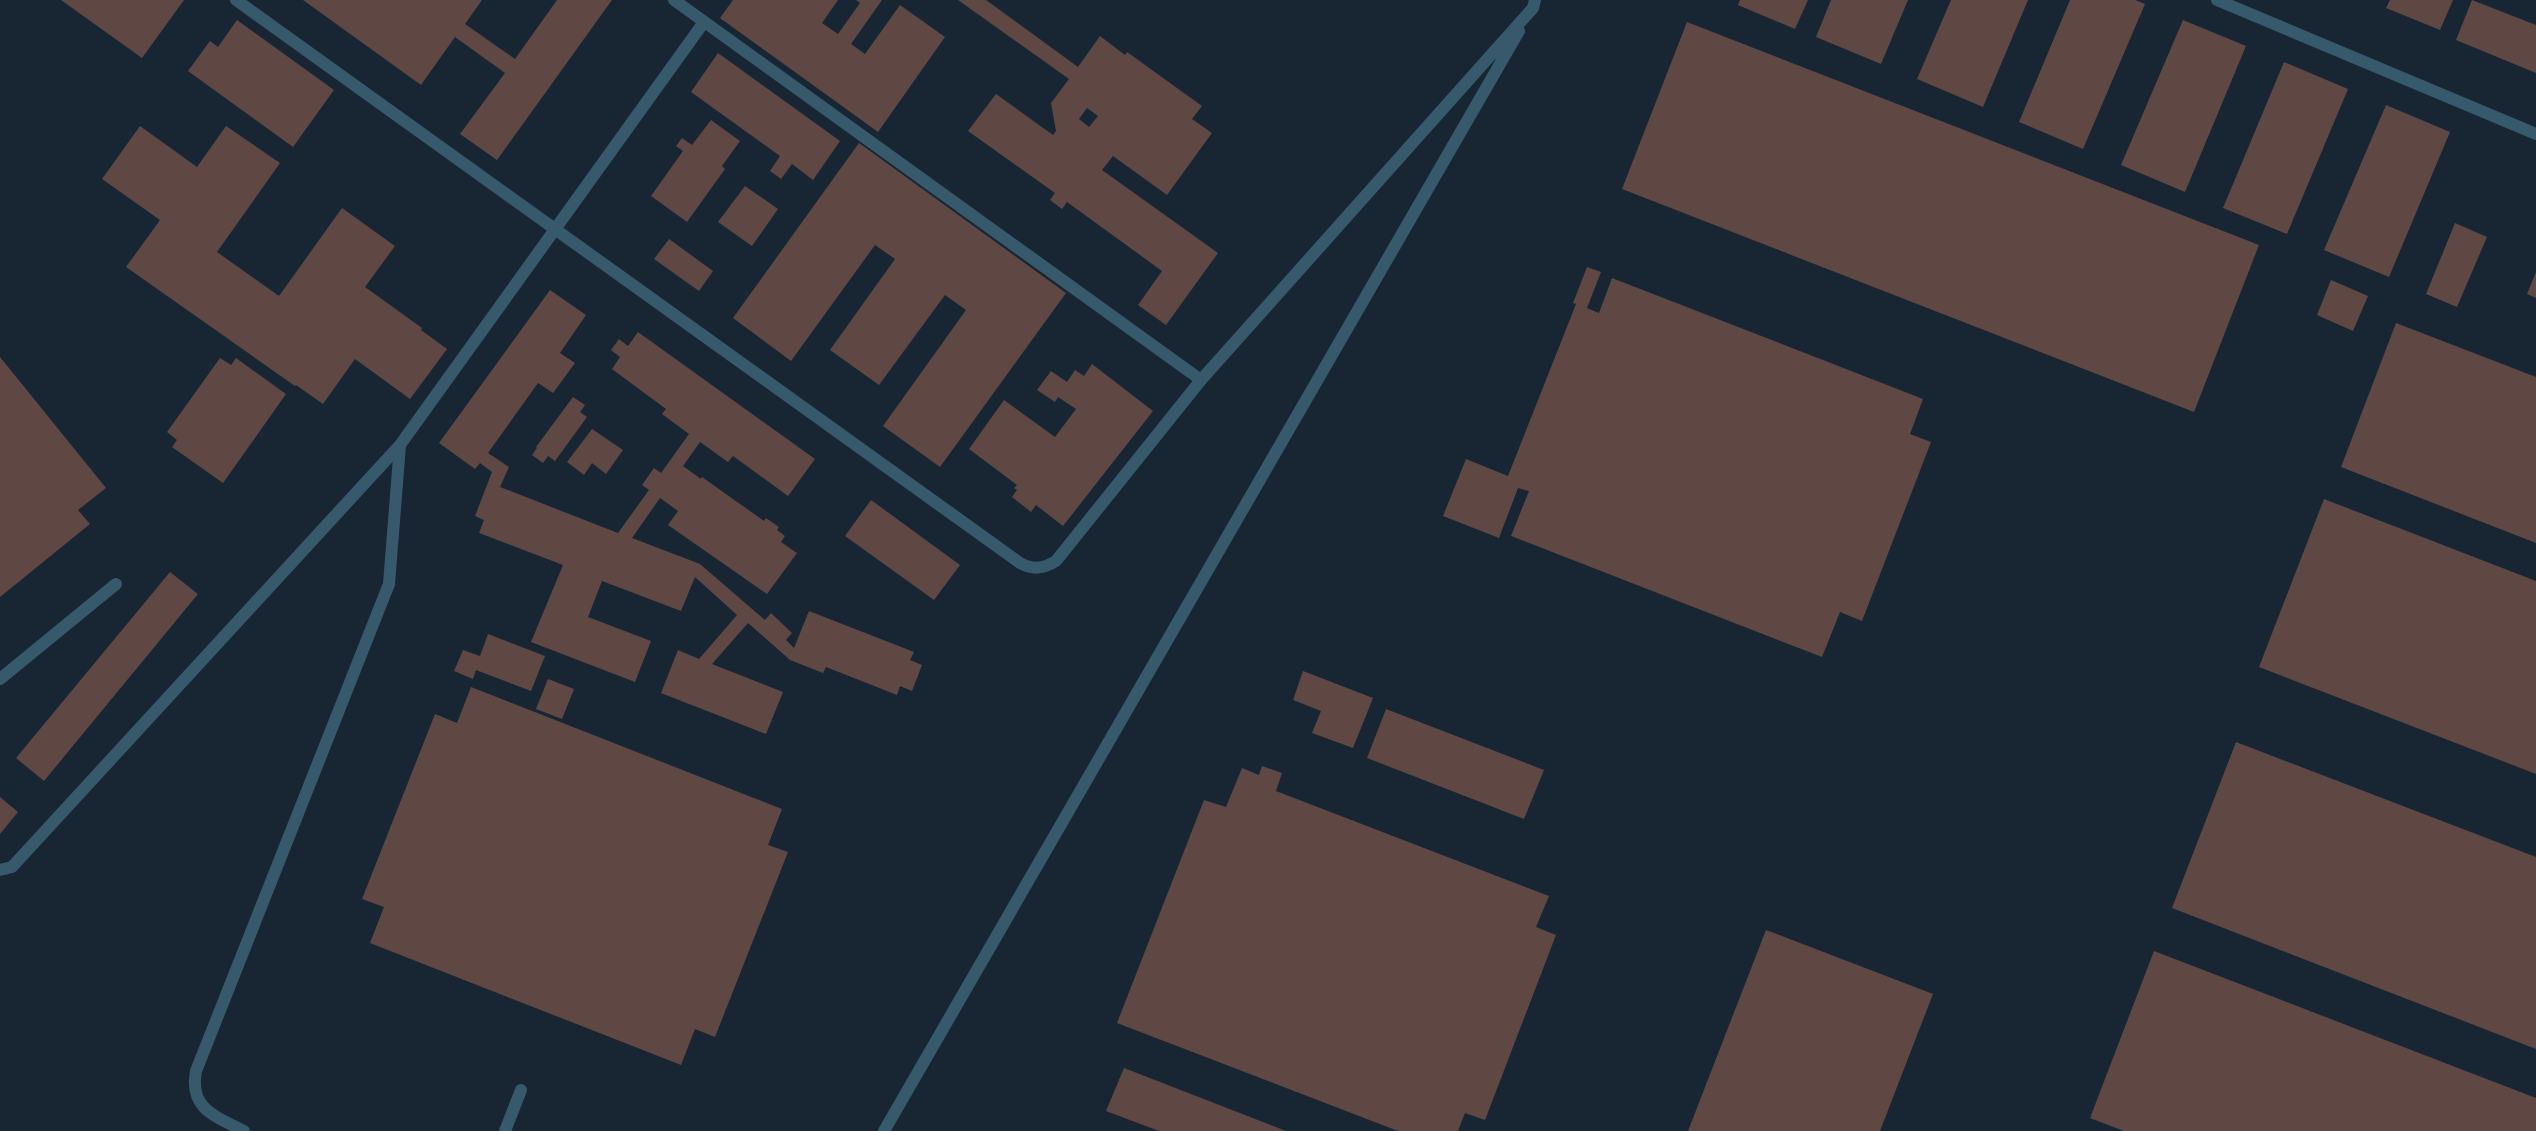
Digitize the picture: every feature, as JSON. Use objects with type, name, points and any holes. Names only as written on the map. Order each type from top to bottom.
[{"type":"lane","points":[[236,0],[1027,567],[1047,567],[1056,561],[1202,380],[1534,4]]},
{"type":"lane","points":[[674,0],[1202,380]]},
{"type":"lane","points":[[2217,0],[2536,134]]},
{"type":"lane","points":[[884,1131],[1534,4]]},
{"type":"lane","points":[[0,870],[12,867],[400,445],[704,22]]},
{"type":"lane","points":[[244,1131],[203,1108],[194,1084],[196,1071],[389,584],[400,445]]},
{"type":"lane","points":[[0,679],[116,584]]},
{"type":"lane","points":[[504,1131],[520,1090]]},
{"type":"building","points":[[61,0],[184,0],[142,58]]},
{"type":"building","points":[[303,0],[482,0],[465,24],[515,59],[557,0],[612,0],[497,160],[460,134],[505,73],[455,37],[421,85]]},
{"type":"building","points":[[733,0],[838,0],[822,23],[838,34],[860,3],[856,0],[882,0],[851,44],[865,54],[900,5],[945,37],[878,132],[720,18]]},
{"type":"building","points":[[958,0],[986,0],[1078,67],[1100,36],[1125,55],[1127,52],[1202,106],[1192,119],[1212,133],[1167,195],[1113,156],[1102,170],[1218,253],[1166,325],[1138,305],[1162,271],[1067,202],[1062,209],[1050,200],[1055,193],[968,131],[996,94],[1053,135],[1056,131],[1051,103],[1069,79]],"holes":[[[1087,108],[1098,116],[1089,127],[1079,119]]]},
{"type":"building","points":[[1740,0],[1808,0],[1795,29],[1738,5]]},
{"type":"building","points":[[1831,0],[1908,0],[1881,64],[1816,37]]},
{"type":"building","points":[[1951,0],[2028,0],[1983,107],[1917,79]]},
{"type":"building","points":[[2070,0],[2135,0],[2145,4],[2083,149],[2019,122]]},
{"type":"building","points":[[2390,0],[2453,0],[2440,30],[2386,8]]},
{"type":"building","points":[[2472,0],[2536,25],[2536,73],[2456,40]]},
{"type":"building","points":[[237,20],[334,90],[293,147],[188,71],[210,41],[218,47]]},
{"type":"building","points":[[2183,20],[2246,46],[2185,192],[2121,165]]},
{"type":"building","points":[[1687,22],[2259,245],[2194,412],[1622,189]]},
{"type":"building","points":[[718,53],[840,141],[813,180],[792,164],[781,179],[770,171],[780,156],[691,92]]},
{"type":"building","points":[[2284,62],[2348,89],[2287,234],[2223,208]]},
{"type":"building","points":[[2386,105],[2450,132],[2389,277],[2324,250]]},
{"type":"building","points":[[711,120],[740,141],[722,166],[725,169],[687,222],[651,196],[683,151],[676,146],[682,138],[692,145]]},
{"type":"building","points":[[140,126],[197,167],[226,126],[280,163],[217,252],[279,296],[342,208],[395,246],[365,287],[422,328],[421,330],[447,349],[410,399],[355,359],[323,404],[126,267],[160,220],[102,179]]},
{"type":"building","points":[[859,143],[1066,293],[940,467],[883,426],[966,310],[945,295],[879,385],[830,350],[895,259],[875,245],[791,361],[733,318]]},
{"type":"building","points":[[745,186],[778,209],[752,246],[718,222]]},
{"type":"building","points":[[2455,223],[2487,237],[2457,307],[2426,294]]},
{"type":"building","points":[[669,239],[713,271],[699,291],[654,259]]},
{"type":"building","points":[[1587,267],[1601,272],[1587,308],[1599,313],[1612,278],[1923,399],[1910,434],[1931,442],[1862,621],[1840,612],[1822,657],[1511,536],[1529,491],[1518,488],[1499,538],[1443,516],[1466,459],[1508,476],[1576,304],[1573,303]]},
{"type":"building","points":[[2536,272],[2536,298],[2527,294]]},
{"type":"building","points":[[2331,280],[2368,296],[2353,331],[2317,315]]},
{"type":"building","points":[[550,290],[586,315],[560,353],[575,363],[553,393],[538,383],[488,453],[509,467],[500,487],[618,533],[649,490],[642,485],[654,468],[661,473],[689,434],[662,414],[666,409],[612,369],[620,357],[611,350],[619,339],[628,346],[638,332],[815,459],[788,496],[733,456],[728,462],[700,442],[683,466],[701,479],[702,477],[764,521],[766,518],[779,527],[777,530],[785,536],[781,542],[797,553],[767,594],[668,525],[678,511],[660,498],[632,538],[700,564],[765,620],[771,613],[792,633],[786,640],[794,648],[809,611],[914,652],[910,660],[922,665],[912,691],[900,686],[897,695],[826,667],[823,673],[790,660],[748,623],[712,664],[783,692],[766,734],[661,693],[678,650],[699,659],[737,615],[695,577],[681,611],[602,581],[588,617],[651,641],[635,682],[531,642],[563,565],[479,533],[484,520],[475,516],[492,472],[480,463],[475,469],[439,443]]},
{"type":"building","points":[[2396,323],[2536,377],[2536,543],[2341,467]]},
{"type":"building","points":[[0,357],[106,488],[78,510],[90,524],[0,597]]},
{"type":"building","points":[[220,358],[231,365],[236,358],[286,394],[223,483],[172,447],[177,440],[167,432]]},
{"type":"building","points":[[1092,364],[1153,411],[1063,526],[1036,505],[1031,512],[1012,497],[1017,490],[1014,488],[1017,485],[969,449],[1004,400],[1055,437],[1076,409],[1058,397],[1055,402],[1037,390],[1051,371],[1067,382],[1075,370],[1084,376]]},
{"type":"building","points":[[573,397],[585,405],[580,412],[587,417],[555,461],[548,456],[543,463],[532,455]]},
{"type":"building","points":[[592,429],[623,450],[606,474],[592,463],[584,475],[567,462]]},
{"type":"building","points":[[2324,499],[2536,581],[2536,774],[2259,667]]},
{"type":"building","points":[[871,500],[960,565],[934,600],[845,536]]},
{"type":"building","points":[[170,572],[198,594],[44,781],[16,758]]},
{"type":"building","points":[[488,634],[545,656],[531,691],[476,670],[473,679],[454,671],[463,650],[480,656]]},
{"type":"building","points":[[1303,671],[1373,698],[1353,748],[1312,733],[1321,711],[1293,700]]},
{"type":"building","points":[[548,679],[574,689],[562,719],[536,709]]},
{"type":"building","points":[[471,687],[782,809],[768,845],[788,852],[715,1037],[695,1029],[681,1065],[370,943],[384,907],[362,899],[435,714],[457,723]]},
{"type":"building","points":[[1386,709],[1544,770],[1524,819],[1367,758]]},
{"type":"building","points":[[2236,742],[2536,857],[2536,1049],[2172,908]]},
{"type":"building","points":[[1262,766],[1282,773],[1276,791],[1549,896],[1536,927],[1556,935],[1485,1120],[1465,1113],[1458,1131],[1398,1131],[1117,1023],[1204,800],[1226,807],[1242,768],[1259,775]]},
{"type":"building","points":[[0,797],[18,812],[0,834]]},
{"type":"building","points":[[1766,930],[1933,994],[1880,1131],[1688,1131]]},
{"type":"building","points":[[2154,951],[2536,1098],[2536,1131],[2124,1131],[2090,1118]]},
{"type":"building","points":[[1124,1068],[1286,1131],[1159,1131],[1106,1111]]}]
